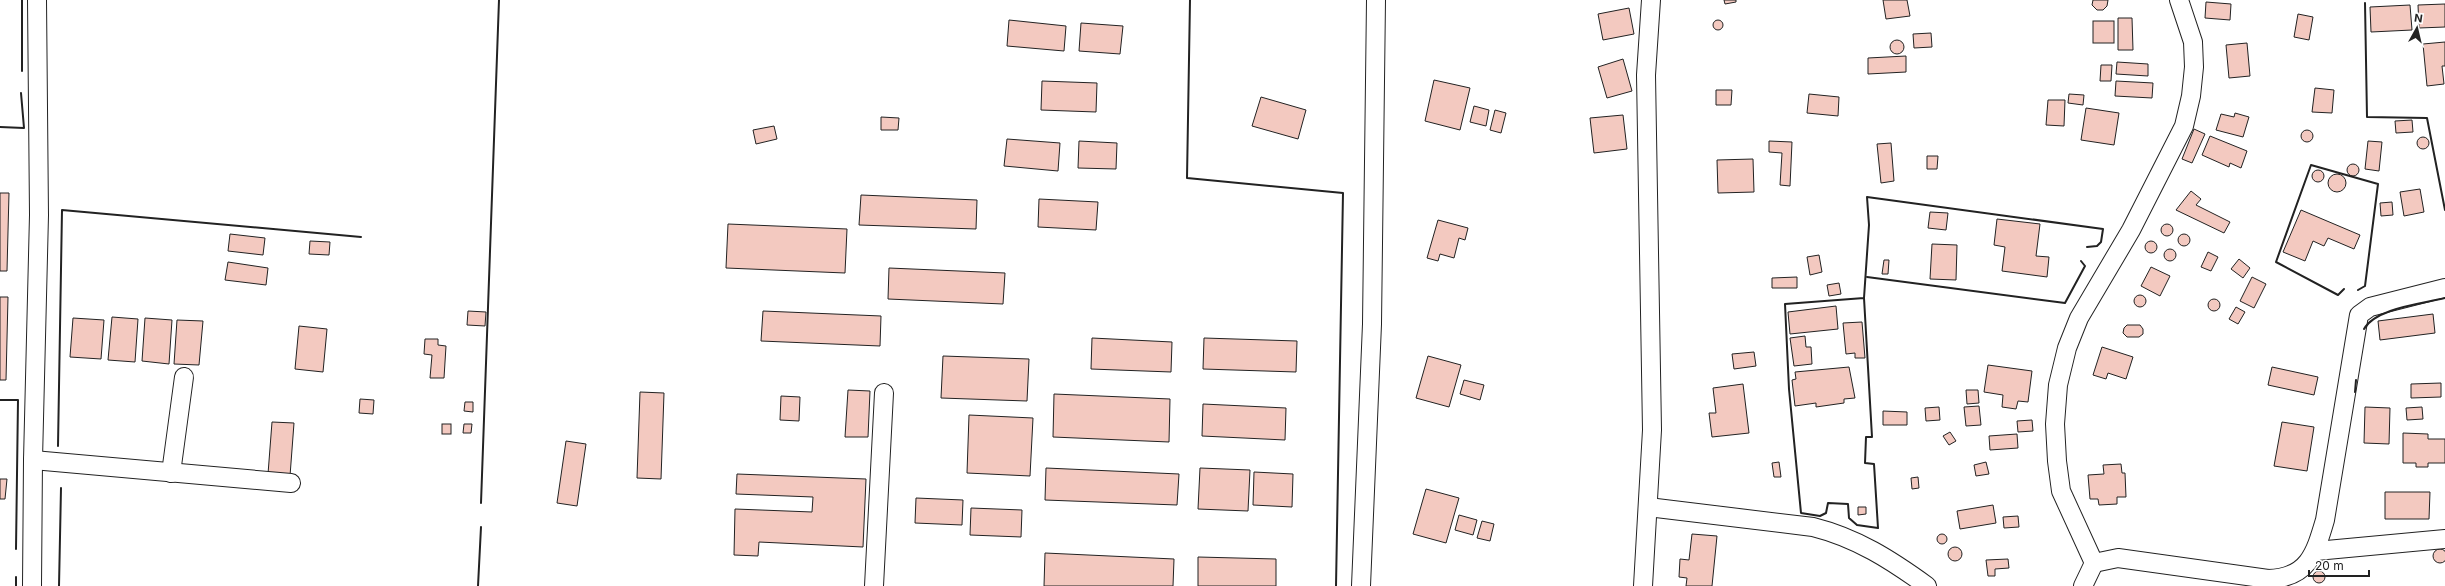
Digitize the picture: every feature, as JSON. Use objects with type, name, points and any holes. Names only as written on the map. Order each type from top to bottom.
[{"type":"street","points":[[32,586],[33,460],[39,215],[37,0]]},
{"type":"street","points":[[1361,586],[1372,324],[1376,0]]},
{"type":"street","points":[[1643,586],[1652,430],[1646,75],[1651,0]]},
{"type":"street","points":[[2094,564],[2062,491],[2057,461],[2055,424],[2058,384],[2067,348],[2079,318],[2140,214],[2184,126],[2191,96],[2194,67],[2193,42],[2179,0]]},
{"type":"street","points":[[2083,586],[2094,564],[2118,558],[2268,579],[2283,579],[2298,572],[2316,551],[2325,520],[2359,315],[2370,306],[2445,288]]},
{"type":"street","points":[[171,473],[184,377]]},
{"type":"street","points":[[874,586],[884,393]]},
{"type":"street","points":[[33,460],[291,483]]},
{"type":"street","points":[[1648,507],[1813,527],[1838,534],[1876,550],[1927,586]]},
{"type":"street","points":[[2316,551],[2445,539]]},
{"type":"building","points":[[1724,0],[1736,0],[1736,2],[1725,4]]},
{"type":"building","points":[[1883,0],[1907,0],[1910,16],[1886,19]]},
{"type":"building","points":[[2093,0],[2108,0],[2107,6],[2103,10],[2097,10],[2092,5]]},
{"type":"building","points":[[2206,2],[2231,4],[2230,20],[2205,18]]},
{"type":"building","points":[[2445,4],[2445,27],[2419,28],[2418,5]]},
{"type":"building","points":[[2410,5],[2412,30],[2371,32],[2370,7]]},
{"type":"building","points":[[1629,8],[1634,34],[1603,40],[1598,14]]},
{"type":"building","points":[[2298,14],[2313,17],[2309,40],[2294,37]]},
{"type":"building","points":[[2118,18],[2132,18],[2133,50],[2118,50]]},
{"type":"building","points":[[1009,20],[1066,26],[1064,51],[1007,46]]},
{"type":"building","points":[[1716,20],[1720,20],[1722,21],[1722,29],[1716,30],[1713,27],[1713,23]]},
{"type":"building","points":[[2093,21],[2114,21],[2114,43],[2093,43]]},
{"type":"building","points":[[1081,23],[1123,26],[1120,54],[1079,51]]},
{"type":"building","points":[[1931,33],[1932,47],[1914,48],[1913,34]]},
{"type":"building","points":[[1897,40],[1902,42],[1904,47],[1902,52],[1897,54],[1892,52],[1890,47],[1892,42]]},
{"type":"building","points":[[2445,42],[2445,66],[2442,66],[2444,84],[2427,86],[2423,44]]},
{"type":"building","points":[[2247,43],[2250,76],[2229,78],[2226,45]]},
{"type":"building","points":[[1906,56],[1906,72],[1868,74],[1868,58]]},
{"type":"building","points":[[1623,59],[1632,91],[1607,98],[1598,67]]},
{"type":"building","points":[[2117,62],[2148,64],[2148,76],[2116,74]]},
{"type":"building","points":[[2101,65],[2112,65],[2111,81],[2100,81]]},
{"type":"building","points":[[1434,80],[1470,88],[1460,130],[1425,121]]},
{"type":"building","points":[[1042,81],[1097,83],[1096,112],[1041,110]]},
{"type":"building","points":[[2116,81],[2153,83],[2152,98],[2115,96]]},
{"type":"building","points":[[2315,88],[2334,90],[2332,113],[2312,112]]},
{"type":"building","points":[[1716,90],[1732,90],[1731,105],[1716,105]]},
{"type":"building","points":[[1809,94],[1839,97],[1838,116],[1807,113]]},
{"type":"building","points":[[2069,94],[2084,95],[2083,105],[2068,103]]},
{"type":"building","points":[[1261,97],[1306,110],[1298,139],[1252,126]]},
{"type":"building","points":[[2048,100],[2065,100],[2064,126],[2046,125]]},
{"type":"building","points":[[1474,106],[1489,110],[1486,126],[1470,122]]},
{"type":"building","points":[[2086,108],[2119,113],[2114,145],[2081,140]]},
{"type":"building","points":[[1495,110],[1506,113],[1501,133],[1490,130]]},
{"type":"building","points":[[2235,113],[2249,117],[2243,137],[2216,130],[2221,114],[2234,117]]},
{"type":"building","points":[[1623,115],[1627,149],[1594,153],[1590,118]]},
{"type":"building","points":[[881,117],[899,118],[898,130],[881,130]]},
{"type":"building","points":[[2412,120],[2413,132],[2396,133],[2395,121]]},
{"type":"building","points":[[774,126],[777,139],[756,144],[753,130]]},
{"type":"building","points":[[2194,129],[2205,134],[2192,163],[2182,159]]},
{"type":"building","points":[[2305,130],[2309,130],[2313,136],[2309,142],[2305,142],[2301,138],[2301,134]]},
{"type":"building","points":[[2210,136],[2247,151],[2241,168],[2230,163],[2229,167],[2202,155]]},
{"type":"building","points":[[2421,137],[2425,137],[2429,143],[2425,149],[2421,149],[2417,145],[2417,141]]},
{"type":"building","points":[[1007,139],[1060,143],[1058,171],[1004,166]]},
{"type":"building","points":[[1079,141],[1117,143],[1116,169],[1078,168]]},
{"type":"building","points":[[1769,141],[1792,142],[1790,186],[1780,185],[1782,153],[1769,152]]},
{"type":"building","points":[[2368,141],[2382,142],[2379,171],[2365,169]]},
{"type":"building","points":[[1891,143],[1894,181],[1881,183],[1877,144]]},
{"type":"building","points":[[1927,156],[1938,156],[1937,169],[1927,169]]},
{"type":"building","points":[[1753,159],[1754,192],[1718,193],[1717,160]]},
{"type":"building","points":[[2351,164],[2355,164],[2359,170],[2355,176],[2351,176],[2347,172],[2347,168]]},
{"type":"building","points":[[2316,170],[2320,170],[2324,176],[2320,182],[2316,182],[2312,178],[2312,174]]},
{"type":"building","points":[[2337,174],[2343,177],[2346,183],[2343,189],[2337,192],[2331,189],[2328,183],[2331,177]]},
{"type":"building","points":[[2420,189],[2424,212],[2404,216],[2400,192]]},
{"type":"building","points":[[2191,191],[2201,199],[2196,205],[2230,222],[2224,233],[2176,210]]},
{"type":"building","points":[[0,193],[9,193],[7,271],[0,271]]},
{"type":"building","points":[[861,195],[977,200],[976,229],[859,225]]},
{"type":"building","points":[[1039,199],[1098,202],[1096,230],[1038,227]]},
{"type":"building","points":[[2392,202],[2393,215],[2381,216],[2380,203]]},
{"type":"building","points":[[2301,210],[2360,235],[2354,249],[2328,238],[2324,246],[2313,241],[2305,261],[2283,252]]},
{"type":"building","points":[[1930,212],[1948,213],[1946,230],[1928,228]]},
{"type":"building","points":[[1997,219],[2040,224],[2036,256],[2049,257],[2047,277],[2002,271],[2005,247],[1994,245]]},
{"type":"building","points":[[1438,220],[1468,228],[1465,240],[1459,238],[1454,258],[1440,254],[1438,261],[1427,258]]},
{"type":"building","points":[[728,224],[847,229],[845,273],[726,268]]},
{"type":"building","points":[[2165,224],[2169,224],[2173,230],[2169,236],[2165,236],[2161,232],[2161,228]]},
{"type":"building","points":[[230,234],[265,238],[263,255],[228,251]]},
{"type":"building","points":[[2182,234],[2186,234],[2190,240],[2186,246],[2182,246],[2178,242],[2178,238]]},
{"type":"building","points":[[310,241],[330,242],[329,255],[309,254]]},
{"type":"building","points":[[2149,241],[2153,241],[2157,247],[2153,253],[2149,253],[2145,249],[2145,245]]},
{"type":"building","points":[[1932,244],[1957,245],[1956,280],[1930,279]]},
{"type":"building","points":[[2168,249],[2172,249],[2176,255],[2172,261],[2168,261],[2164,257],[2164,253]]},
{"type":"building","points":[[2208,252],[2218,257],[2211,271],[2201,267]]},
{"type":"building","points":[[1819,255],[1822,272],[1810,275],[1807,257]]},
{"type":"building","points":[[2239,259],[2250,268],[2243,278],[2231,269]]},
{"type":"building","points":[[1884,260],[1889,260],[1888,274],[1882,274]]},
{"type":"building","points":[[228,262],[268,268],[266,285],[225,280]]},
{"type":"building","points":[[2151,267],[2170,276],[2160,296],[2141,286]]},
{"type":"building","points":[[889,268],[1005,273],[1003,304],[888,299]]},
{"type":"building","points":[[1797,277],[1797,288],[1772,288],[1772,278]]},
{"type":"building","points":[[2252,277],[2266,284],[2254,308],[2240,301]]},
{"type":"building","points":[[1839,283],[1841,294],[1829,296],[1827,285]]},
{"type":"building","points":[[2138,295],[2142,295],[2146,301],[2142,307],[2138,307],[2134,303],[2134,299]]},
{"type":"building","points":[[0,297],[8,297],[6,380],[0,380]]},
{"type":"building","points":[[2212,299],[2216,299],[2220,305],[2216,311],[2212,311],[2208,307],[2208,303]]},
{"type":"building","points":[[1836,306],[1838,329],[1790,334],[1788,312]]},
{"type":"building","points":[[2236,307],[2245,312],[2238,324],[2229,319]]},
{"type":"building","points":[[468,311],[486,312],[485,326],[467,325]]},
{"type":"building","points":[[763,311],[881,316],[880,346],[761,341]]},
{"type":"building","points":[[2433,314],[2435,333],[2380,340],[2378,321]]},
{"type":"building","points":[[112,317],[138,319],[135,362],[108,360]]},
{"type":"building","points":[[73,318],[104,320],[101,359],[70,357]]},
{"type":"building","points":[[145,318],[172,320],[169,364],[142,361]]},
{"type":"building","points":[[177,320],[203,321],[199,365],[174,364]]},
{"type":"building","points":[[1862,322],[1865,358],[1855,358],[1855,353],[1846,354],[1843,323]]},
{"type":"building","points":[[2127,325],[2140,325],[2143,329],[2143,334],[2139,337],[2127,337],[2123,333],[2124,328]]},
{"type":"building","points":[[299,326],[327,329],[323,372],[295,369]]},
{"type":"building","points":[[1805,336],[1806,347],[1811,347],[1812,364],[1794,366],[1790,338]]},
{"type":"building","points":[[1092,338],[1172,342],[1171,372],[1091,369]]},
{"type":"building","points":[[1204,338],[1297,341],[1296,372],[1203,369]]},
{"type":"building","points":[[425,339],[438,339],[438,345],[446,346],[444,378],[430,378],[432,355],[424,354]]},
{"type":"building","points":[[2102,347],[2133,357],[2126,379],[2108,373],[2106,379],[2093,375]]},
{"type":"building","points":[[1754,352],[1756,366],[1734,369],[1732,354]]},
{"type":"building","points":[[943,356],[1029,359],[1027,401],[941,398]]},
{"type":"building","points":[[1428,356],[1461,365],[1449,407],[1416,398]]},
{"type":"building","points":[[1988,365],[2032,371],[2028,402],[2018,401],[2016,409],[2002,407],[2003,395],[1984,392]]},
{"type":"building","points":[[1849,367],[1855,398],[1844,399],[1844,403],[1816,407],[1816,403],[1795,406],[1792,380],[1796,379],[1795,372]]},
{"type":"building","points":[[2272,367],[2318,377],[2314,395],[2268,385]]},
{"type":"building","points":[[1464,380],[1484,385],[1480,400],[1460,394]]},
{"type":"building","points":[[2441,383],[2441,397],[2411,398],[2411,384]]},
{"type":"building","points":[[1743,384],[1749,433],[1712,437],[1709,413],[1716,413],[1713,388]]},
{"type":"building","points":[[848,390],[870,391],[868,437],[845,437]]},
{"type":"building","points":[[1966,390],[1978,390],[1979,403],[1967,404]]},
{"type":"building","points":[[640,392],[664,393],[661,479],[637,478]]},
{"type":"building","points":[[1054,394],[1170,399],[1169,442],[1053,437]]},
{"type":"building","points":[[781,396],[800,397],[799,421],[780,420]]},
{"type":"building","points":[[360,399],[374,400],[373,414],[359,413]]},
{"type":"building","points":[[465,402],[473,402],[473,412],[464,411]]},
{"type":"building","points":[[1203,404],[1286,408],[1285,440],[1202,436]]},
{"type":"building","points":[[1979,406],[1981,425],[1966,426],[1964,407]]},
{"type":"building","points":[[1939,407],[1940,420],[1926,421],[1925,408]]},
{"type":"building","points":[[2365,407],[2390,408],[2389,444],[2364,443]]},
{"type":"building","points":[[2422,407],[2423,419],[2407,420],[2406,408]]},
{"type":"building","points":[[1883,411],[1907,412],[1907,425],[1883,425]]},
{"type":"building","points":[[969,415],[1033,418],[1030,476],[967,473]]},
{"type":"building","points":[[2032,420],[2033,431],[2018,432],[2017,421]]},
{"type":"building","points":[[272,422],[294,423],[290,476],[268,474]]},
{"type":"building","points":[[2282,422],[2314,427],[2307,471],[2274,466]]},
{"type":"building","points":[[442,424],[451,424],[451,434],[442,434]]},
{"type":"building","points":[[464,424],[472,424],[471,433],[463,433]]},
{"type":"building","points":[[1950,432],[1956,441],[1949,445],[1943,436]]},
{"type":"building","points":[[2403,433],[2428,434],[2428,439],[2445,439],[2445,463],[2428,463],[2428,467],[2416,467],[2416,463],[2403,463]]},
{"type":"building","points":[[2017,434],[2018,448],[1990,450],[1989,436]]},
{"type":"building","points":[[566,441],[586,444],[577,506],[557,503]]},
{"type":"building","points":[[1779,462],[1781,477],[1774,477],[1772,463]]},
{"type":"building","points":[[1986,462],[1989,474],[1976,476],[1974,465]]},
{"type":"building","points":[[2121,464],[2122,473],[2125,473],[2126,497],[2117,497],[2117,504],[2099,505],[2098,499],[2090,499],[2088,475],[2104,474],[2103,465]]},
{"type":"building","points":[[1046,468],[1179,474],[1177,505],[1045,500]]},
{"type":"building","points":[[1200,468],[1250,470],[1248,511],[1198,509]]},
{"type":"building","points":[[1254,472],[1293,474],[1292,507],[1253,505]]},
{"type":"building","points":[[737,474],[866,479],[863,547],[759,542],[758,556],[734,555],[735,509],[812,512],[813,497],[736,494]]},
{"type":"building","points":[[1918,477],[1919,488],[1912,489],[1911,478]]},
{"type":"building","points":[[0,479],[7,479],[5,499],[0,499]]},
{"type":"building","points":[[1426,489],[1459,498],[1446,543],[1413,534]]},
{"type":"building","points":[[2385,492],[2430,492],[2429,519],[2385,519]]},
{"type":"building","points":[[916,498],[963,500],[962,525],[915,523]]},
{"type":"building","points":[[1993,505],[1996,523],[1960,529],[1957,511]]},
{"type":"building","points":[[1858,507],[1866,507],[1866,514],[1858,515]]},
{"type":"building","points":[[971,508],[1022,510],[1021,537],[970,535]]},
{"type":"building","points":[[1459,515],[1477,520],[1473,535],[1455,530]]},
{"type":"building","points":[[2018,516],[2019,527],[2004,528],[2003,517]]},
{"type":"building","points":[[1482,521],[1494,524],[1490,541],[1477,538]]},
{"type":"building","points":[[1692,534],[1717,536],[1712,586],[1686,586],[1687,578],[1679,577],[1680,559],[1689,560]]},
{"type":"building","points":[[1942,534],[1947,539],[1942,544],[1937,539]]},
{"type":"building","points":[[1952,547],[1958,547],[1962,551],[1962,557],[1958,561],[1952,561],[1948,557],[1948,551]]},
{"type":"building","points":[[2440,549],[2445,551],[2447,556],[2445,561],[2440,563],[2435,561],[2433,556],[2435,551]]},
{"type":"building","points":[[1045,553],[1174,559],[1173,586],[1044,586]]},
{"type":"building","points":[[1198,557],[1276,559],[1276,586],[1198,586]]},
{"type":"building","points":[[2008,559],[2009,568],[1995,569],[1995,576],[1988,576],[1986,560]]},
{"type":"building","points":[[2319,571],[2323,573],[2325,577],[2323,581],[2319,583],[2315,581],[2313,577],[2315,573]]},
{"type":"wall","points":[[22,0],[22,71]]},
{"type":"wall","points":[[481,503],[499,0]]},
{"type":"wall","points":[[1190,0],[1187,178],[1343,193],[1336,586]]},
{"type":"wall","points":[[2365,3],[2367,117],[2427,118],[2445,210]]},
{"type":"wall","points":[[0,127],[24,128],[21,93]]},
{"type":"wall","points":[[2344,289],[2338,295],[2276,262],[2311,165],[2378,184],[2365,286],[2358,290]]},
{"type":"wall","points":[[1864,298],[1785,304],[1789,389],[1801,513],[1820,516],[1826,513],[1828,503],[1848,504],[1849,518],[1857,525],[1878,528],[1874,464],[1865,463],[1866,437],[1872,437],[1864,298],[1869,225],[1867,197],[2103,229],[2101,242],[2097,246],[2087,247]]},
{"type":"wall","points":[[58,446],[62,210],[361,237]]},
{"type":"wall","points":[[1867,277],[2065,303],[2085,266],[2081,261]]},
{"type":"wall","points":[[2364,329],[2378,316],[2400,308],[2445,298]]},
{"type":"wall","points":[[2355,392],[2356,380]]},
{"type":"wall","points":[[0,400],[18,400],[16,549]]},
{"type":"wall","points":[[59,586],[61,488]]},
{"type":"wall","points":[[478,586],[481,527]]},
{"type":"wall","points":[[16,577],[16,586]]}]
